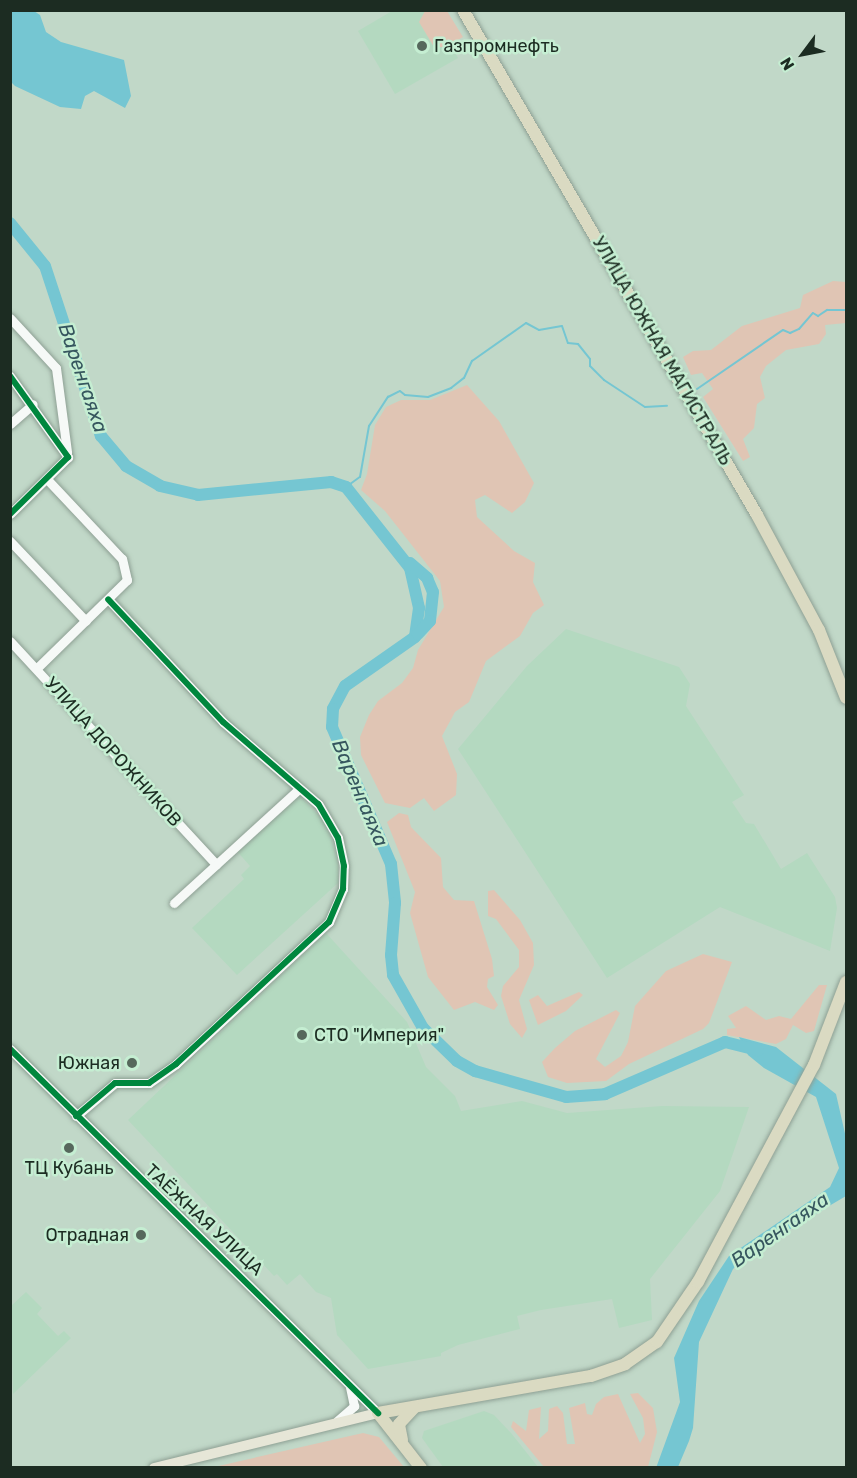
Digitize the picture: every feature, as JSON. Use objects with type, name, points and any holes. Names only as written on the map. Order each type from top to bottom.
[{"type":"highway","name":"УЛИЦА ЮЖНАЯ МАГИСТРАЛЬ","points":[[463,10],[758,515],[819,630],[846,699]]},
{"type":"highway","points":[[378,1413],[591,1376],[625,1364],[650,1348],[665,1333],[690,1296],[794,1104],[814,1065],[846,982]]},
{"type":"highway","points":[[404,1444],[399,1424],[420,1405]]},
{"type":"highway","name":"ТАЁЖНАЯ УЛИЦА","points":[[378,1413],[421,1467]]},
{"type":"main road","points":[[154,1467],[337,1421],[378,1413]]},
{"type":"street","points":[[10,318],[56,368],[68,454],[47,479],[10,514]]},
{"type":"street","points":[[10,376],[68,454]]},
{"type":"street","points":[[10,424],[33,404]]},
{"type":"street","points":[[37,668],[127,580],[122,559],[47,479]]},
{"type":"street","points":[[10,541],[86,621]]},
{"type":"street","points":[[76,1116],[116,1083],[143,1084],[166,1073],[335,915],[343,889],[342,855],[331,820],[224,722],[108,599]]},
{"type":"street","name":"УЛИЦА ДОРОЖНИКОВ","points":[[10,641],[216,864]]},
{"type":"street","points":[[174,903],[299,789]]},
{"type":"street","name":"ТАЁЖНАЯ УЛИЦА","points":[[10,1049],[378,1413]]},
{"type":"street","points":[[337,1421],[355,1403],[344,1378]]},
{"type":"shaded area","points":[[392,11],[432,11],[458,58],[395,94],[358,31]]},
{"type":"shaded area","points":[[425,11],[447,11],[463,37],[447,47],[434,47],[419,22]]},
{"type":"shaded area","points":[[833,281],[846,282],[846,323],[825,325],[826,334],[819,344],[786,350],[766,366],[760,377],[765,398],[757,404],[754,428],[743,439],[750,457],[743,461],[703,397],[713,389],[702,373],[691,375],[683,357],[693,351],[711,350],[742,326],[800,308],[803,295]]},
{"type":"shaded area","points":[[467,385],[499,421],[534,483],[525,502],[512,513],[485,495],[475,500],[477,517],[514,551],[535,563],[533,582],[544,605],[533,613],[520,636],[486,661],[469,702],[455,712],[442,736],[457,774],[456,795],[434,811],[424,798],[410,808],[385,803],[361,755],[360,737],[369,715],[378,701],[402,683],[413,668],[418,650],[444,607],[440,581],[385,511],[361,490],[367,474],[375,425],[386,407],[401,400],[430,400]]},
{"type":"shaded area","points":[[566,629],[679,667],[690,684],[686,706],[744,795],[732,802],[746,823],[754,824],[781,869],[807,853],[835,897],[837,908],[830,951],[720,907],[607,978],[458,749],[527,666]]},
{"type":"shaded area","points":[[297,793],[323,820],[330,834],[338,864],[338,883],[237,975],[192,928],[244,879],[241,875],[250,866],[235,849]]},
{"type":"shaded area","points":[[399,813],[408,815],[411,827],[441,858],[443,887],[454,900],[474,901],[492,959],[494,976],[488,979],[487,987],[498,1005],[494,1010],[475,1002],[454,1010],[428,977],[410,913],[415,892],[387,822]]},
{"type":"shaded area","points":[[494,890],[520,920],[533,943],[534,965],[519,1000],[527,1029],[522,1038],[510,1024],[501,996],[503,986],[519,967],[519,950],[496,919],[488,916],[488,891]]},
{"type":"shaded area","points":[[326,933],[407,1022],[426,1067],[455,1096],[461,1111],[522,1101],[567,1113],[662,1106],[749,1107],[720,1191],[650,1279],[652,1320],[619,1328],[612,1299],[541,1310],[517,1316],[520,1329],[458,1345],[441,1353],[441,1356],[368,1369],[337,1335],[331,1298],[316,1292],[300,1274],[287,1285],[277,1274],[274,1276],[128,1120]]},
{"type":"shaded area","points":[[703,954],[732,962],[709,1023],[703,1029],[629,1064],[606,1081],[567,1083],[548,1077],[542,1062],[555,1048],[575,1031],[616,1010],[620,1013],[596,1059],[605,1067],[621,1056],[628,1042],[635,1006],[666,971]]},
{"type":"shaded area","points":[[819,985],[827,985],[814,1031],[806,1033],[793,1025],[786,1039],[776,1044],[727,1035],[727,1029],[736,1028],[728,1016],[746,1006],[766,1020],[779,1016],[791,1019]]},
{"type":"shaded area","points":[[579,992],[583,995],[566,1011],[538,1025],[529,1000],[538,995],[547,1006]]},
{"type":"shaded area","points":[[26,1292],[42,1308],[37,1314],[58,1336],[64,1331],[71,1338],[13,1394],[11,1306]]},
{"type":"shaded area","points":[[638,1393],[653,1408],[657,1432],[648,1467],[544,1467],[511,1427],[513,1421],[526,1431],[529,1410],[541,1407],[539,1439],[548,1431],[549,1409],[557,1406],[563,1413],[567,1444],[575,1444],[569,1408],[585,1403],[587,1414],[592,1415],[596,1404],[604,1397],[618,1394],[640,1443],[645,1434],[643,1418],[630,1394]]},
{"type":"shaded area","points":[[484,1411],[494,1415],[538,1467],[443,1467],[422,1438],[424,1431]]},
{"type":"shaded area","points":[[363,1433],[379,1437],[404,1467],[214,1467]]},
{"type":"water","points":[[10,11],[34,11],[40,15],[46,32],[61,42],[124,60],[131,96],[125,108],[94,91],[85,96],[81,109],[60,107],[15,86],[11,82]]},
{"type":"water","points":[[739,1037],[776,1047],[836,1094],[846,1138],[846,1196],[751,1252],[733,1269],[699,1342],[693,1428],[689,1441],[678,1467],[656,1468],[680,1402],[674,1358],[699,1301],[729,1256],[830,1187],[839,1168],[816,1097],[764,1068],[748,1055]]},
{"type":"waterway","name":"Варенгаяха","points":[[10,223],[45,266],[101,436],[126,466],[160,486],[198,495],[331,482],[346,487],[410,568],[419,608],[415,637],[345,686],[333,709],[332,727],[391,864],[395,903],[391,955],[393,975],[423,1028],[457,1061],[475,1071],[566,1097],[605,1094],[725,1042],[758,1050]]},
{"type":"waterway","points":[[697,389],[783,330],[790,333],[799,329],[813,313],[818,316],[827,310],[846,310]]},
{"type":"waterway","points":[[346,487],[360,477],[369,426],[388,397],[400,391],[405,395],[428,397],[451,388],[464,378],[472,361],[526,323],[539,330],[562,326],[568,343],[578,344],[590,359],[590,366],[604,380],[645,407],[667,406]]},
{"type":"waterway","points":[[410,563],[427,578],[433,592],[430,621],[418,634]]},
{"type":"cycle path","points":[[10,376],[68,457],[10,514]]},
{"type":"cycle path","points":[[76,1116],[115,1083],[149,1083],[176,1064],[329,922],[343,889],[344,866],[338,838],[318,804],[223,722],[108,599]]},
{"type":"cycle path","points":[[10,1049],[378,1413]]},
{"type":"place","name":"Газпромнефть","points":[[422,46]]},
{"type":"place","name":"СТО \"Империя\"","points":[[302,1035]]},
{"type":"place","name":"Южная","points":[[132,1063]]},
{"type":"place","name":"ТЦ Кубань","points":[[69,1148]]},
{"type":"place","name":"Отрадная","points":[[141,1235]]}]
